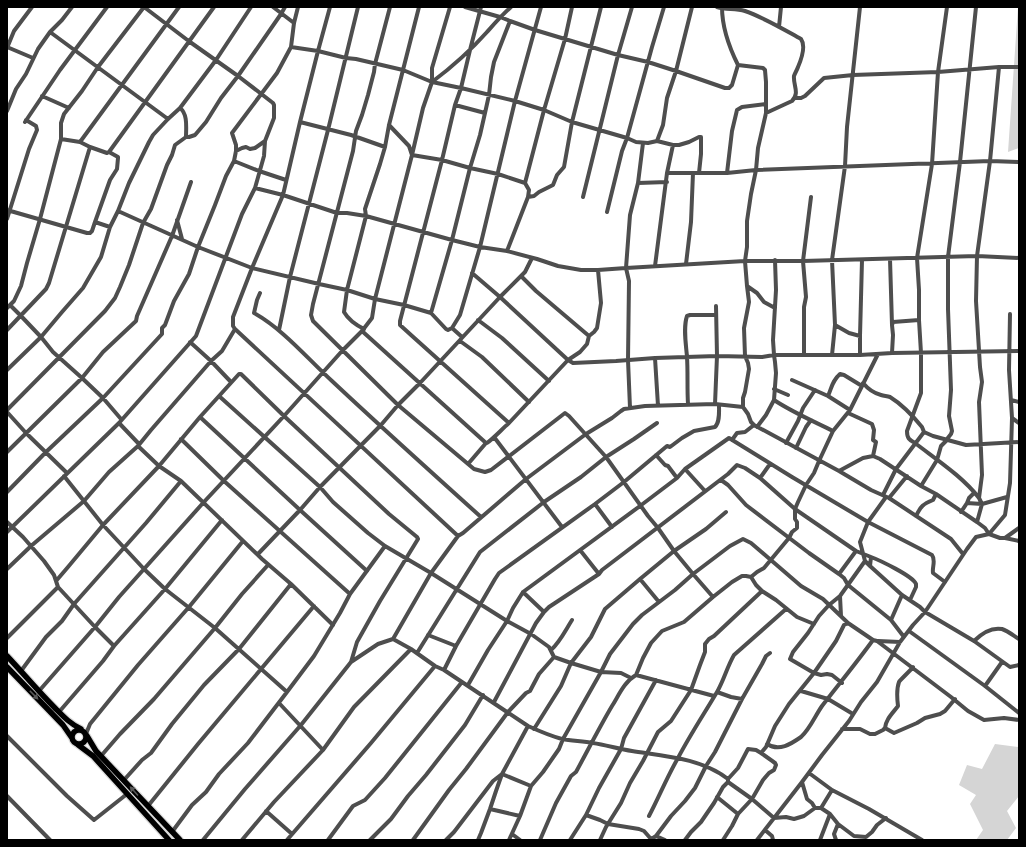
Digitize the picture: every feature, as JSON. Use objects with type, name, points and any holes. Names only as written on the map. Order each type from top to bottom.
[{"type":"highway","points":[[7,656],[72,725],[84,732],[101,756],[180,840]]},
{"type":"highway","points":[[7,667],[63,725],[73,741],[93,756],[169,840]]},
{"type":"highway","points":[[72,738],[74,731],[76,730],[84,732]]},
{"type":"highway","points":[[77,744],[82,744],[86,740],[84,732]]},
{"type":"street","points":[[32,7],[14,31],[7,47],[32,58]]},
{"type":"street","points":[[7,112],[16,89],[26,74],[32,58],[50,32],[72,7]]},
{"type":"street","points":[[7,220],[8,210],[37,130],[36,126],[25,121],[74,50],[107,7]]},
{"type":"street","points":[[7,532],[120,421],[196,336],[242,214],[255,188],[264,156],[265,141],[274,118],[273,103],[144,7],[64,114],[61,123],[61,138],[21,286],[14,301],[8,306],[21,316],[41,337],[52,352],[60,357],[102,398],[120,421],[139,445],[159,466],[181,481],[268,565],[291,584],[333,624]]},
{"type":"street","points":[[80,142],[179,7]]},
{"type":"street","points":[[109,152],[214,7]]},
{"type":"street","points":[[7,370],[41,337],[86,284],[101,257],[110,227],[129,183],[153,135],[180,108],[216,60],[251,7]]},
{"type":"street","points":[[273,7],[294,24]]},
{"type":"street","points":[[285,7],[195,136],[186,137],[175,145],[151,208],[143,223],[129,265],[115,298],[105,311],[7,411],[26,433],[46,452],[103,525],[144,569],[165,589],[215,628],[287,692]]},
{"type":"street","points":[[7,492],[102,398],[162,334],[162,328],[188,274],[226,176],[234,161],[236,145],[232,133],[262,95],[277,73],[291,47],[298,7]]},
{"type":"street","points":[[330,7],[282,195],[233,317],[233,326],[304,394],[458,536]]},
{"type":"street","points":[[279,330],[290,277],[358,7]]},
{"type":"street","points":[[390,7],[368,95],[356,131],[353,151],[311,315],[312,321],[398,405],[474,469],[485,472],[491,470],[565,413],[606,457],[674,551],[713,597]]},
{"type":"street","points":[[419,7],[389,125],[385,147],[366,209],[366,216],[347,290],[344,312],[420,384],[486,443]]},
{"type":"street","points":[[39,691],[119,597],[203,503],[265,438],[342,351],[363,330],[372,318],[375,298],[423,108],[432,82],[432,68],[450,7]]},
{"type":"street","points":[[465,7],[481,9],[535,30],[618,55],[648,62],[725,88],[729,88],[732,85],[738,65],[730,49],[722,8]]},
{"type":"street","points":[[432,82],[470,50],[511,7]]},
{"type":"street","points":[[118,211],[172,236],[252,268],[347,290],[431,313],[448,330],[452,328],[460,315],[480,247],[515,101],[541,7]]},
{"type":"street","points":[[507,251],[528,196],[528,190],[525,183],[544,110],[565,39],[572,7]]},
{"type":"street","points":[[528,196],[534,196],[553,185],[557,174],[564,167],[572,122],[601,7]]},
{"type":"street","points":[[583,197],[618,55],[632,7]]},
{"type":"street","points":[[608,212],[622,151],[664,7]]},
{"type":"street","points":[[657,141],[663,125],[667,98],[676,71],[692,7]]},
{"type":"street","points":[[717,7],[746,11],[779,27],[803,41],[802,52],[794,77],[796,92],[795,98]]},
{"type":"street","points":[[779,27],[781,7]]},
{"type":"street","points":[[832,355],[835,325],[832,260],[845,166],[847,127],[860,7]]},
{"type":"street","points":[[947,7],[938,72],[932,164],[917,258],[922,389],[907,431],[907,437],[964,482],[979,498],[982,504],[977,522]]},
{"type":"street","points":[[921,486],[937,460],[941,446],[948,440],[947,439],[952,431],[949,416],[951,390],[948,257],[960,162],[976,7]]},
{"type":"street","points":[[481,9],[461,88],[455,105],[400,325],[509,423]]},
{"type":"street","points":[[431,313],[480,135],[489,95],[494,62],[510,21]]},
{"type":"street","points":[[50,32],[168,119]]},
{"type":"street","points":[[291,47],[318,51],[403,70],[432,82],[515,101],[544,110],[572,122],[599,129],[636,142],[648,143],[657,141],[680,145],[700,137],[701,154],[698,173]]},
{"type":"street","points":[[738,65],[760,67],[765,70],[766,82],[766,113],[758,148],[756,170],[750,194],[747,221],[747,247],[745,261],[749,302],[744,328],[745,356],[749,369],[743,398],[743,407],[751,422],[756,426],[886,497],[951,539],[963,554]]},
{"type":"street","points":[[979,498],[982,475],[979,402],[982,382],[976,301],[977,256],[990,161],[999,67]]},
{"type":"street","points":[[766,113],[792,101],[795,98],[802,98],[824,78],[853,75],[1019,67]]},
{"type":"street","points":[[42,96],[69,108]]},
{"type":"street","points":[[727,173],[732,131],[737,110],[742,107],[766,104]]},
{"type":"street","points":[[455,105],[484,112]]},
{"type":"street","points":[[180,108],[183,110],[186,123],[186,137]]},
{"type":"street","points":[[300,122],[350,135],[385,147]]},
{"type":"street","points":[[389,125],[409,146],[412,155]]},
{"type":"street","points":[[8,210],[90,233],[92,231],[110,180],[117,169],[118,157],[109,152],[107,153],[80,142],[61,138]]},
{"type":"street","points":[[236,151],[246,147],[250,149],[255,148],[265,141]]},
{"type":"street","points":[[630,408],[628,360],[629,280],[626,268],[630,215],[638,183],[643,143]]},
{"type":"street","points":[[654,266],[667,182],[667,173],[673,145]]},
{"type":"street","points":[[7,330],[46,289],[90,147]]},
{"type":"street","points":[[412,155],[442,160],[498,174],[525,183]]},
{"type":"street","points":[[234,161],[286,180]]},
{"type":"street","points":[[667,173],[727,173],[756,170],[990,161],[1019,162]]},
{"type":"street","points":[[686,264],[691,222],[693,173]]},
{"type":"street","points":[[7,452],[82,378],[104,352],[136,321],[172,236],[191,182]]},
{"type":"street","points":[[638,183],[667,182]]},
{"type":"street","points":[[255,188],[337,213],[366,216],[423,233],[480,247],[507,251],[567,268],[598,270],[775,260],[862,260],[977,256],[1019,258]]},
{"type":"street","points":[[804,355],[804,307],[806,297],[803,261],[811,197]]},
{"type":"street","points":[[177,220],[182,239]]},
{"type":"street","points":[[95,222],[110,227]]},
{"type":"street","points":[[258,554],[525,272],[532,258]]},
{"type":"street","points":[[890,259],[893,335],[892,353]]},
{"type":"street","points":[[732,440],[737,433],[745,432],[756,426],[766,415],[774,400],[776,373],[774,355],[776,290],[775,260]]},
{"type":"street","points":[[860,355],[862,260]]},
{"type":"street","points":[[468,464],[486,443],[490,442],[509,423],[568,360],[580,352],[587,344],[589,336],[597,328],[601,303],[598,270]]},
{"type":"street","points":[[472,273],[568,360],[577,363],[717,356],[762,357],[774,355],[860,355],[1019,351]]},
{"type":"street","points":[[521,276],[536,291],[589,336]]},
{"type":"street","points":[[747,286],[761,297],[764,302],[775,308]]},
{"type":"street","points":[[260,293],[254,313],[279,330],[323,373],[481,516]]},
{"type":"street","points":[[444,670],[456,646],[494,579],[499,573],[595,504],[667,446],[672,446],[694,431],[715,427],[718,425],[716,306]]},
{"type":"street","points":[[989,534],[1005,515],[1010,483],[1012,418],[1009,370],[1010,314]]},
{"type":"street","points":[[688,404],[687,357],[685,342],[687,316],[716,315]]},
{"type":"street","points":[[478,320],[502,338],[549,381]]},
{"type":"street","points":[[892,325],[895,321],[919,320]]},
{"type":"street","points":[[835,325],[849,333],[860,336]]},
{"type":"street","points":[[452,328],[461,339],[529,402]]},
{"type":"street","points":[[7,569],[31,546],[84,501],[109,472],[139,445],[211,361],[222,351],[235,329]]},
{"type":"street","points":[[190,342],[231,382]]},
{"type":"street","points":[[540,840],[556,803],[571,776],[576,772],[624,685],[636,675],[643,658],[654,640],[662,631],[684,622],[732,582],[742,576],[751,577],[764,568],[790,538],[792,532],[797,528],[795,509],[806,485],[814,473],[833,431],[849,411],[878,354]]},
{"type":"street","points":[[655,358],[658,406]]},
{"type":"street","points":[[56,581],[103,525],[159,466],[231,382],[239,374],[242,374],[284,416],[389,514],[417,537],[417,541],[357,642],[351,662]]},
{"type":"street","points":[[828,396],[835,378],[840,374],[862,384],[873,393],[889,396],[906,409],[922,427],[924,432],[933,436],[966,445],[1019,442]]},
{"type":"street","points":[[792,380],[828,396],[849,411],[872,424],[874,430],[873,440],[876,442],[873,456]]},
{"type":"street","points":[[774,389],[788,396]]},
{"type":"street","points":[[786,443],[807,400],[815,390]]},
{"type":"street","points":[[219,396],[320,487],[333,502],[385,546],[458,589],[507,621],[531,634],[549,647],[554,657],[601,672],[621,673],[631,678]]},
{"type":"street","points":[[774,400],[789,410],[833,431]]},
{"type":"street","points":[[1011,400],[1019,402]]},
{"type":"street","points":[[203,840],[301,725],[351,662],[378,644],[393,639],[431,573],[458,536],[526,479],[586,434],[621,411],[630,408],[688,404],[717,404],[743,407]]},
{"type":"street","points":[[200,417],[367,571]]},
{"type":"street","points":[[1012,418],[1019,423]]},
{"type":"street","points":[[796,448],[811,420]]},
{"type":"street","points":[[416,653],[458,589],[480,552],[544,502],[581,477],[606,457],[657,423]]},
{"type":"street","points":[[886,497],[896,469],[924,432]]},
{"type":"street","points":[[494,437],[562,527]]},
{"type":"street","points":[[181,439],[224,481],[350,594]]},
{"type":"street","points":[[468,685],[523,592],[677,478],[685,469],[728,439],[868,522],[932,555],[934,558],[932,567],[933,573],[945,582]]},
{"type":"street","points":[[656,455],[664,465],[668,466],[677,478]]},
{"type":"street","points":[[839,471],[863,458],[873,456],[936,494],[985,528],[989,534]]},
{"type":"street","points":[[760,478],[770,464]]},
{"type":"street","points":[[494,702],[536,623],[544,612],[599,574],[602,570],[721,480],[737,466],[745,468],[760,478],[795,509],[856,552],[882,561],[906,575],[915,582],[916,587],[910,600]]},
{"type":"street","points":[[685,469],[705,491]]},
{"type":"street","points":[[908,476],[886,497],[868,522],[860,542],[865,561],[902,595],[925,612],[974,641],[1010,668],[1019,665]]},
{"type":"street","points":[[721,480],[728,485],[746,505],[844,578],[848,585],[891,620],[904,637]]},
{"type":"street","points":[[21,671],[46,637],[62,621],[74,604],[181,481]]},
{"type":"street","points":[[962,512],[974,492]]},
{"type":"street","points":[[916,516],[924,503],[933,500],[936,494]]},
{"type":"street","points":[[967,503],[982,504],[1007,497]]},
{"type":"street","points":[[595,504],[612,527]]},
{"type":"street","points":[[534,729],[561,686],[571,663],[591,637],[605,609],[674,551],[706,529],[726,512]]},
{"type":"street","points":[[59,712],[114,646],[165,589],[222,520]]},
{"type":"street","points":[[7,522],[44,561],[54,575],[58,588],[114,646]]},
{"type":"street","points":[[1005,538],[1019,528]]},
{"type":"street","points":[[757,840],[849,721],[877,682],[900,642],[925,612],[976,537],[989,534],[1000,538],[1019,541]]},
{"type":"street","points":[[509,840],[531,786],[559,748],[562,739],[610,654],[633,624],[693,574],[730,546],[743,539],[751,543],[801,586],[812,592],[829,605],[848,623],[894,654],[968,710],[984,720],[1004,718],[1019,720]]},
{"type":"street","points":[[84,732],[138,665],[243,541]]},
{"type":"street","points":[[172,832],[192,806],[206,792],[219,774],[248,743],[314,656],[350,594],[385,546]]},
{"type":"street","points":[[580,550],[599,574]]},
{"type":"street","points":[[839,574],[856,552]]},
{"type":"street","points":[[870,566],[871,558]]},
{"type":"street","points":[[842,682],[832,674],[821,675],[814,673],[790,659],[793,652],[805,638],[819,616],[840,596],[865,561]]},
{"type":"street","points":[[101,756],[154,699],[268,565]]},
{"type":"street","points":[[751,577],[756,586],[786,609],[797,617],[814,624]]},
{"type":"street","points":[[640,579],[659,602]]},
{"type":"street","points":[[124,780],[142,760],[151,753],[204,685],[239,649],[291,584]]},
{"type":"street","points":[[7,638],[58,588]]},
{"type":"street","points":[[600,840],[658,732],[671,721],[691,690],[705,652],[705,644],[762,591]]},
{"type":"street","points":[[523,592],[544,612]]},
{"type":"street","points":[[891,620],[902,595]]},
{"type":"street","points":[[840,596],[841,616]]},
{"type":"street","points":[[148,806],[314,606]]},
{"type":"street","points":[[649,816],[678,758],[716,694],[734,655],[786,609]]},
{"type":"street","points":[[551,650],[561,638],[572,620]]},
{"type":"street","points":[[761,753],[789,704],[801,691],[836,641],[844,626],[848,623]]},
{"type":"street","points":[[974,641],[983,633],[990,630],[1002,629],[1019,639]]},
{"type":"street","points":[[909,631],[1019,712]]},
{"type":"street","points":[[428,635],[456,646]]},
{"type":"street","points":[[393,639],[468,685],[534,729],[562,739],[592,742],[621,749],[678,758],[706,766],[721,774],[774,818],[794,819],[804,816],[815,808],[821,808],[830,814],[838,824],[854,836],[865,839],[877,825],[886,818]]},
{"type":"street","points":[[875,641],[900,642]]},
{"type":"street","points":[[767,744],[772,747],[785,746],[800,737],[822,706],[875,641]]},
{"type":"street","points":[[242,840],[266,811],[323,750],[354,707],[411,649]]},
{"type":"street","points":[[586,815],[608,824],[640,829],[644,831],[650,839],[656,836],[671,816],[690,795],[715,752],[766,656],[770,653]]},
{"type":"street","points":[[413,840],[508,712],[526,693],[530,691],[539,674],[554,657]]},
{"type":"street","points":[[985,686],[1002,662]]},
{"type":"street","points":[[287,840],[435,666]]},
{"type":"street","points":[[842,729],[860,729],[870,734],[875,734],[883,730],[889,717],[898,706],[896,692],[899,681],[913,668]]},
{"type":"street","points":[[636,675],[691,690],[742,699]]},
{"type":"street","points":[[570,840],[586,815],[621,749],[624,738],[656,680]]},
{"type":"street","points":[[328,840],[353,806],[365,800],[382,782],[462,682]]},
{"type":"street","points":[[801,691],[828,699],[853,714]]},
{"type":"street","points":[[370,840],[390,819],[465,725],[483,695]]},
{"type":"street","points":[[885,728],[894,733],[925,718],[940,714],[945,711],[955,699]]},
{"type":"street","points":[[279,702],[323,750]]},
{"type":"street","points":[[478,840],[502,774],[528,726]]},
{"type":"street","points":[[7,736],[66,796],[94,820],[127,794]]},
{"type":"street","points":[[685,840],[701,822],[723,787],[738,768],[748,749],[756,750],[776,764],[774,770],[763,780],[752,799],[738,814],[723,840]]},
{"type":"street","points":[[809,773],[832,790],[886,818],[922,840]]},
{"type":"street","points":[[502,774],[531,786]]},
{"type":"street","points":[[446,840],[454,832],[493,781],[502,774]]},
{"type":"street","points":[[802,782],[807,799],[815,808]]},
{"type":"street","points":[[821,808],[832,790]]},
{"type":"street","points":[[7,796],[50,840]]},
{"type":"street","points":[[717,797],[738,814]]},
{"type":"street","points":[[490,809],[520,816]]},
{"type":"street","points":[[266,811],[292,834]]},
{"type":"street","points":[[820,840],[830,814]]},
{"type":"street","points":[[836,840],[834,834],[838,824]]},
{"type":"street","points":[[765,830],[774,840]]},
{"type":"street","points":[[512,834],[520,840]]},
{"type":"street","points":[[656,836],[665,840]]},
{"type":"shaded area","points":[[1018,7],[1019,148],[1008,152]]},
{"type":"shaded area","points":[[995,744],[1019,747],[1019,796],[1007,811],[1016,828],[1007,840],[976,840],[983,830],[970,804],[976,795],[959,785],[967,765],[982,769]]}]
